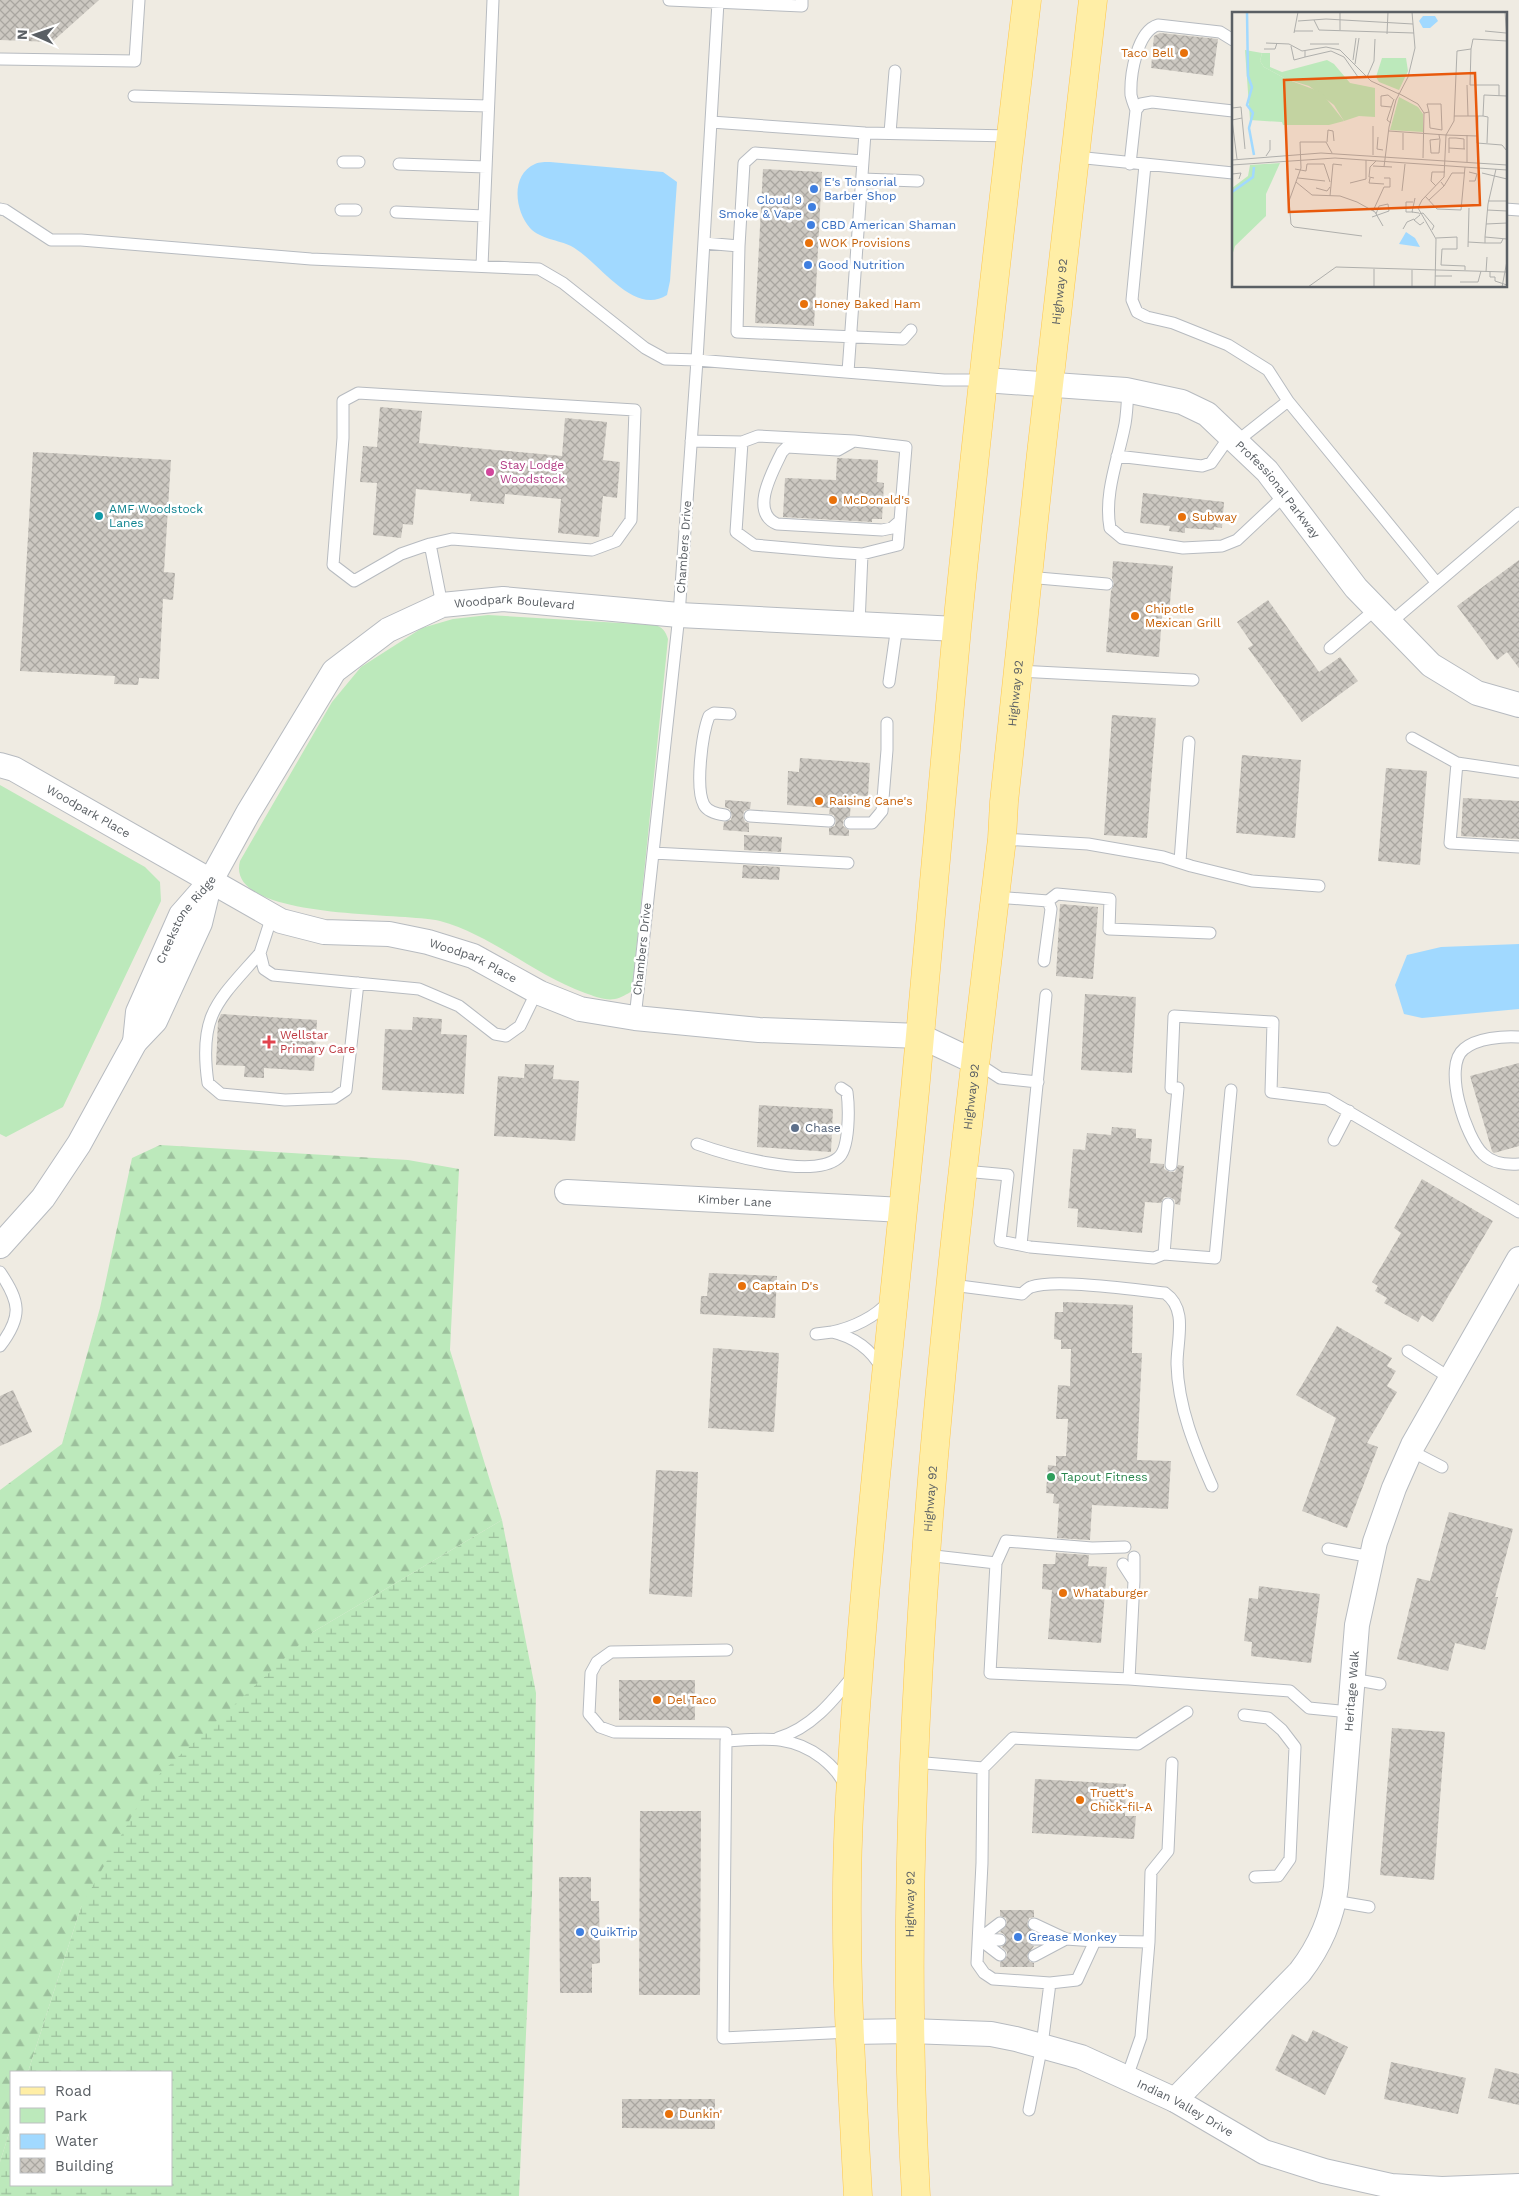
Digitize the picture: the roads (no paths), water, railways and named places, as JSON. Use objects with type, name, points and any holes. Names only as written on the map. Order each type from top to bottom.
[{"type":"main road","points":[[858,2196],[850,2032],[850,1799],[859,1669],[957,629],[1027,0]]},
{"type":"main road","name":"Highway 92","points":[[916,2196],[910,2087],[909,1962],[918,1647],[975,1062],[1002,839],[1004,802],[1028,577],[1093,0]]},
{"type":"street","name":"Professional Parkway","points":[[984,380],[1128,391],[1182,402],[1207,414],[1267,471],[1356,588],[1431,665],[1477,693],[1519,704]]},
{"type":"street","name":"Woodpark Boulevard","points":[[210,882],[248,813],[334,671],[388,630],[442,605],[503,598],[679,614],[957,629]]},
{"type":"street","name":"Woodpark Place","points":[[0,766],[14,769],[281,921],[324,932],[389,934],[428,942],[473,956],[537,991],[580,1009],[635,1018],[759,1030],[920,1036],[975,1062]]},
{"type":"street","name":"Creekstone Ridge","points":[[1,1242],[44,1198],[79,1144],[135,1042],[138,1012],[181,916],[210,882]]},
{"type":"street","name":"Kimber Lane","points":[[567,1192],[903,1210]]},
{"type":"street","name":"Heritage Walk","points":[[1175,2100],[1300,1972],[1312,1957],[1329,1924],[1334,1901],[1357,1626],[1383,1514],[1411,1451],[1450,1378],[1519,1259]]},
{"type":"street","name":"Indian Valley Drive","points":[[850,2032],[910,2031],[991,2034],[1042,2045],[1081,2057],[1175,2100],[1264,2152],[1324,2170],[1391,2186],[1442,2189],[1519,2186]]},
{"type":"lane","points":[[0,59],[135,61],[139,0]]},
{"type":"lane","points":[[482,266],[493,0]]},
{"type":"lane","points":[[669,0],[802,6],[802,0]]},
{"type":"lane","name":"Chambers Drive","points":[[635,1018],[679,614],[697,360],[718,2]]},
{"type":"lane","points":[[1130,164],[1136,110],[1131,96],[1136,57],[1146,34],[1152,27],[1158,25],[1220,32],[1232,39]]},
{"type":"lane","points":[[890,133],[895,72]]},
{"type":"lane","points":[[134,96],[488,106]]},
{"type":"lane","points":[[1136,110],[1141,104],[1152,102],[1232,111]]},
{"type":"lane","points":[[711,122],[865,133],[1011,136]]},
{"type":"lane","points":[[848,372],[865,133]]},
{"type":"lane","points":[[863,161],[755,153],[744,163],[739,246],[737,332],[903,339],[911,330]]},
{"type":"lane","points":[[1076,157],[1232,174]]},
{"type":"lane","points":[[343,162],[359,162]]},
{"type":"lane","points":[[399,164],[486,167]]},
{"type":"lane","points":[[1145,165],[1132,300],[1137,312],[1147,317],[1173,323],[1228,345],[1268,370],[1288,401],[1436,582]]},
{"type":"lane","points":[[862,179],[918,181]]},
{"type":"lane","points":[[1506,208],[1519,210]]},
{"type":"lane","points":[[0,209],[5,210],[51,240],[81,240],[311,259],[539,269],[563,283],[645,348],[666,359],[984,380]]},
{"type":"lane","points":[[341,210],[356,210]]},
{"type":"lane","points":[[396,212],[484,216]]},
{"type":"lane","points":[[704,243],[739,246]]},
{"type":"lane","points":[[1128,391],[1124,428],[1111,480],[1108,515],[1110,528],[1122,538],[1183,548],[1222,546],[1236,540],[1285,495]]},
{"type":"lane","points":[[358,393],[635,410],[632,520],[616,541],[592,550],[452,539],[430,544],[401,554],[354,581],[333,566],[344,401],[358,393]]},
{"type":"lane","points":[[1117,456],[1202,466],[1211,463],[1233,439],[1288,401]]},
{"type":"lane","points":[[691,441],[742,442],[758,436],[854,441],[906,447],[898,545],[862,554],[754,545],[736,532],[742,442]]},
{"type":"lane","points":[[854,441],[838,450],[787,447],[782,452],[764,497],[764,510],[769,521],[777,524],[882,530],[892,528],[900,520]]},
{"type":"lane","points":[[1330,648],[1436,582],[1519,513]]},
{"type":"lane","points":[[430,544],[442,605]]},
{"type":"lane","points":[[859,624],[862,554]]},
{"type":"lane","points":[[1028,577],[1108,584]]},
{"type":"lane","points":[[889,682],[897,626]]},
{"type":"lane","points":[[1018,671],[1193,680]]},
{"type":"lane","points":[[724,815],[710,811],[704,805],[700,791],[704,737],[709,716],[714,713],[730,714]]},
{"type":"lane","points":[[850,822],[872,823],[882,811],[887,750],[887,723]]},
{"type":"lane","points":[[1412,738],[1458,763],[1519,772]]},
{"type":"lane","points":[[1180,861],[1189,742]]},
{"type":"lane","points":[[1458,763],[1450,843],[1519,848]]},
{"type":"lane","points":[[750,816],[829,821]]},
{"type":"lane","points":[[1002,839],[1088,844],[1180,861],[1191,866],[1252,881],[1319,886]]},
{"type":"lane","points":[[653,853],[848,863]]},
{"type":"lane","points":[[995,897],[1048,901],[1057,894],[1110,899],[1109,930],[1210,933]]},
{"type":"lane","points":[[1044,961],[1050,909],[1048,901]]},
{"type":"lane","points":[[272,916],[260,953],[222,996],[211,1013],[205,1042],[206,1071],[208,1082],[221,1094],[285,1100],[334,1098],[342,1095],[346,1090],[358,983]]},
{"type":"lane","points":[[260,953],[264,969],[273,975],[419,989],[459,1006],[496,1034],[506,1036],[520,1026],[537,991]]},
{"type":"lane","points":[[1021,1245],[1046,995]]},
{"type":"lane","points":[[1171,1164],[1175,1088],[1174,1016],[1273,1022],[1271,1092],[1319,1096],[1349,1111],[1519,1212]]},
{"type":"lane","points":[[1519,1036],[1499,1037],[1472,1044],[1462,1049],[1454,1067],[1463,1115],[1471,1138],[1484,1155],[1498,1162],[1519,1164]]},
{"type":"lane","points":[[975,1062],[1000,1078],[1038,1082]]},
{"type":"lane","points":[[697,1144],[734,1157],[757,1161],[814,1166],[829,1163],[839,1158],[846,1144],[848,1101],[847,1092],[841,1088]]},
{"type":"lane","points":[[964,1171],[1008,1175],[1000,1241],[1021,1245],[1154,1258],[1164,1254],[1215,1258],[1231,1090]]},
{"type":"lane","points":[[1334,1140],[1349,1111]]},
{"type":"lane","points":[[1164,1254],[1168,1204]]},
{"type":"lane","points":[[0,1272],[14,1293],[17,1309],[13,1329],[0,1346]]},
{"type":"lane","points":[[952,1285],[1022,1294],[1030,1287],[1050,1284],[1076,1285],[1165,1293],[1174,1299],[1179,1317],[1177,1366],[1183,1402],[1190,1436],[1212,1486]]},
{"type":"lane","points":[[816,1334],[846,1329],[888,1303],[894,1293]]},
{"type":"lane","points":[[832,1332],[847,1335],[859,1342],[872,1353],[886,1375]]},
{"type":"lane","points":[[1408,1351],[1450,1378]]},
{"type":"lane","points":[[1411,1451],[1442,1467]]},
{"type":"lane","points":[[1125,1547],[1092,1548],[1006,1541],[996,1563],[990,1673],[1129,1679],[1290,1691],[1309,1708],[1350,1712]]},
{"type":"lane","points":[[1092,1548],[1113,1556]]},
{"type":"lane","points":[[1328,1549],[1372,1557]]},
{"type":"lane","points":[[926,1555],[996,1563]]},
{"type":"lane","points":[[1129,1679],[1134,1557]]},
{"type":"lane","points":[[1123,1564],[1134,1581]]},
{"type":"lane","points":[[726,1732],[614,1732],[600,1727],[590,1714],[591,1673],[596,1662],[610,1652],[727,1650]]},
{"type":"lane","points":[[774,1739],[789,1734],[814,1719],[859,1669]]},
{"type":"lane","points":[[1352,1679],[1380,1684]]},
{"type":"lane","points":[[1095,1941],[1077,1980],[1050,1983],[992,1979],[984,1973],[977,1962],[983,1768],[1013,1738],[1138,1744],[1187,1712]]},
{"type":"lane","points":[[1244,1715],[1268,1718],[1282,1730],[1295,1748],[1290,1859],[1278,1876],[1255,1877]]},
{"type":"lane","points":[[850,1799],[844,1782],[829,1764],[798,1744],[774,1739],[726,1741],[723,2038],[850,2032]]},
{"type":"lane","points":[[914,1762],[983,1768]]},
{"type":"lane","points":[[1127,2077],[1141,2037],[1149,1942],[1152,1872],[1168,1852],[1172,1763]]},
{"type":"lane","points":[[1334,1901],[1368,1906]]},
{"type":"lane","points":[[978,1939],[1000,1923]]},
{"type":"lane","points":[[1034,1924],[1066,1939]]},
{"type":"lane","points":[[978,1939],[1000,1940]]},
{"type":"lane","points":[[978,1939],[1000,1956]]},
{"type":"lane","points":[[1034,1940],[1066,1939],[1149,1942]]},
{"type":"lane","points":[[1034,1956],[1066,1939]]},
{"type":"lane","points":[[1029,2110],[1042,2045],[1050,1983]]},
{"type":"water","points":[[550,162],[663,172],[677,182],[670,281],[667,295],[654,300],[642,299],[629,293],[582,253],[571,246],[544,237],[530,228],[518,203],[518,185],[527,169],[537,163]]},
{"type":"water","points":[[1519,944],[1519,1009],[1422,1018],[1404,1014],[1395,985],[1407,955],[1441,947]]},
{"type":"place","name":"Taco Bell","points":[[1184,53]]},
{"type":"place","name":"E's Tonsorial Barber Shop","points":[[814,189]]},
{"type":"place","name":"Cloud 9 Smoke & Vape","points":[[812,207]]},
{"type":"place","name":"CBD American Shaman","points":[[811,225]]},
{"type":"place","name":"WOK Provisions","points":[[809,243]]},
{"type":"place","name":"Good Nutrition","points":[[808,265]]},
{"type":"place","name":"Honey Baked Ham","points":[[804,304]]},
{"type":"place","name":"Stay Lodge Woodstock","points":[[490,472]]},
{"type":"place","name":"McDonald's","points":[[833,500]]},
{"type":"place","name":"AMF Woodstock Lanes","points":[[99,516]]},
{"type":"place","name":"Subway","points":[[1182,517]]},
{"type":"place","name":"Chipotle Mexican Grill","points":[[1135,616]]},
{"type":"place","name":"Raising Cane's","points":[[819,801]]},
{"type":"place","name":"Wellstar Primary Care","points":[[269,1042]]},
{"type":"place","name":"Chase","points":[[795,1128]]},
{"type":"place","name":"Captain D's","points":[[742,1286]]},
{"type":"place","name":"Tapout Fitness","points":[[1051,1477]]},
{"type":"place","name":"Whataburger","points":[[1063,1593]]},
{"type":"place","name":"Del Taco","points":[[657,1700]]},
{"type":"place","name":"Truett's Chick-fil-A","points":[[1080,1800]]},
{"type":"place","name":"QuikTrip","points":[[580,1932]]},
{"type":"place","name":"Grease Monkey","points":[[1018,1937]]},
{"type":"place","name":"Dunkin'","points":[[669,2114]]}]
